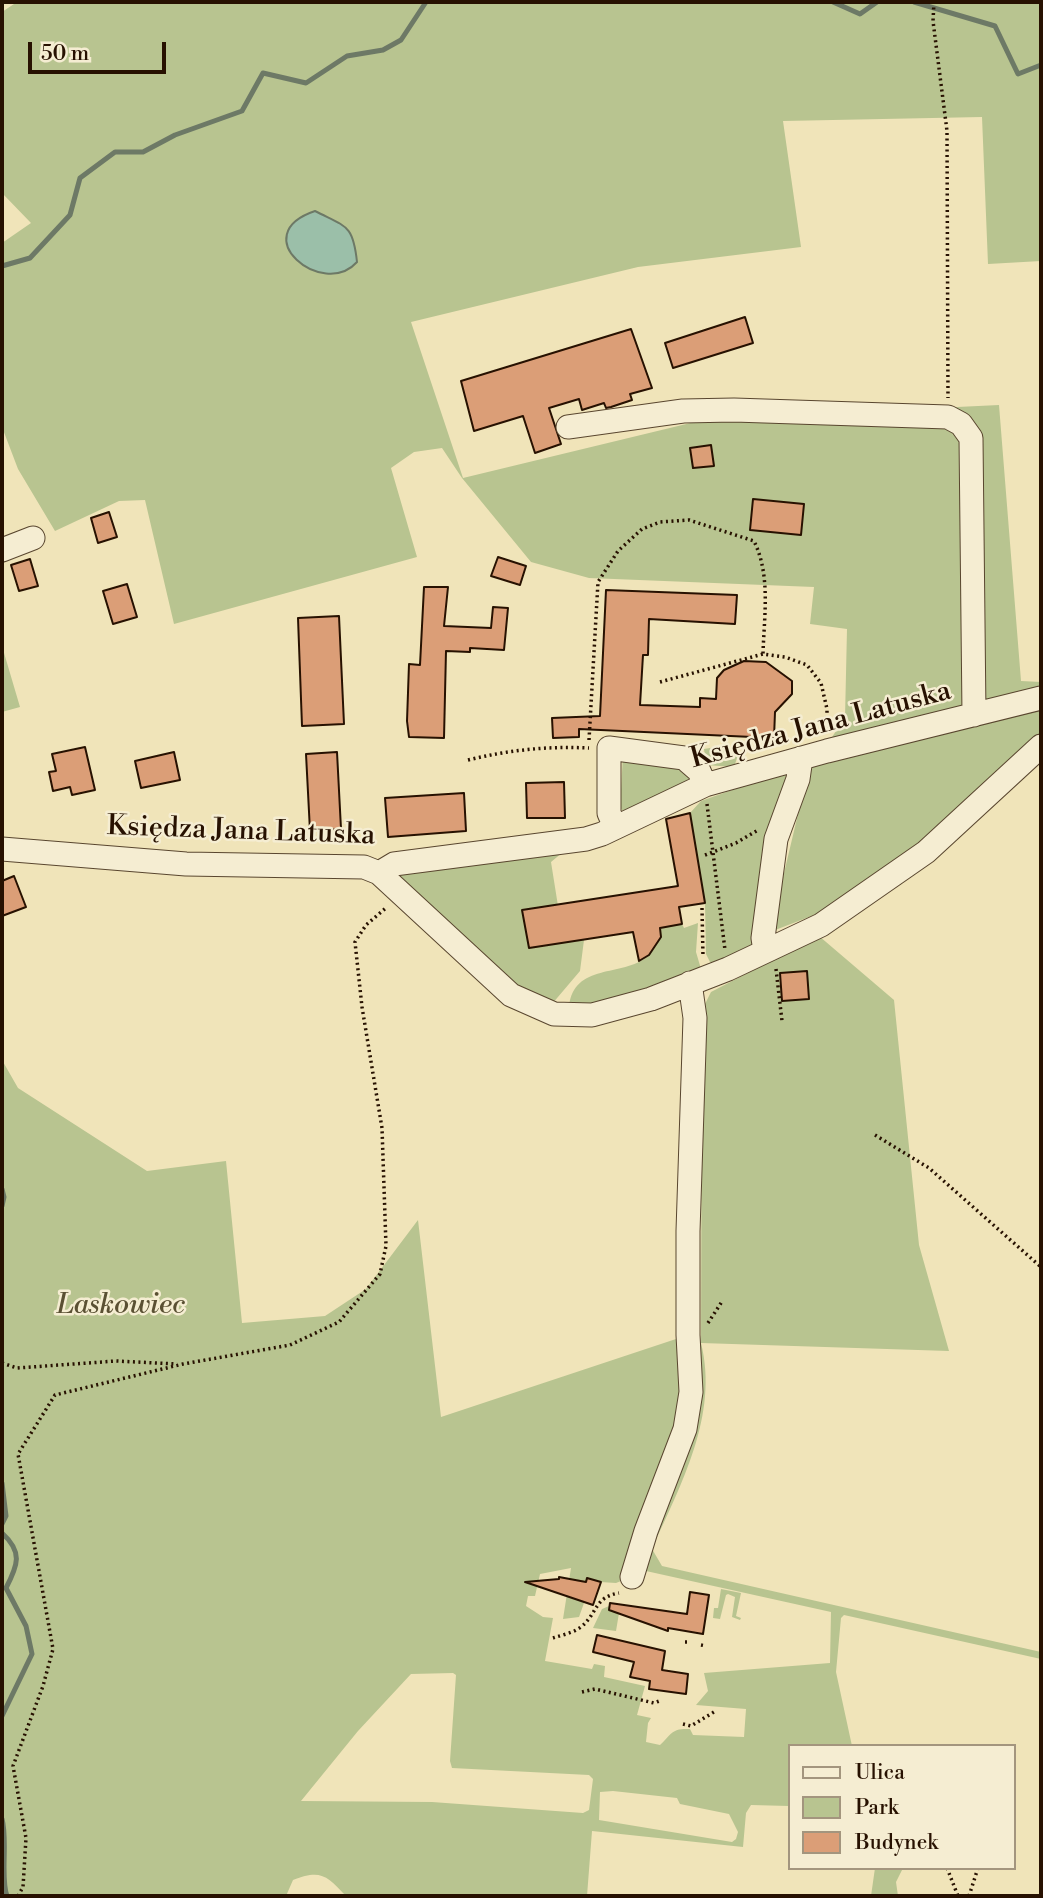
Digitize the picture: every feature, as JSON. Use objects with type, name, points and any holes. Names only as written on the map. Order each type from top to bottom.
[{"type":"street","points":[[568,427],[683,411],[734,410],[948,418],[961,424],[971,438],[974,715]]},
{"type":"street","points":[[2,550],[33,538]]},
{"type":"street","name":"Księdza Jana Latuska","points":[[2,849],[186,864],[364,867],[379,873],[394,864],[586,839],[705,785],[827,751],[1041,698]]},
{"type":"street","points":[[379,873],[512,995],[554,1014],[592,1015],[651,999],[821,925],[926,852],[1041,746]]},
{"type":"street","points":[[615,827],[609,813],[599,748],[684,758],[699,771],[705,785]]},
{"type":"street","points":[[765,951],[763,938],[776,839],[798,779],[801,758]]},
{"type":"street","points":[[628,1585],[690,1410],[688,1231],[695,1018],[709,976]]},
{"type":"path","points":[[934,2],[933,16],[947,131],[948,418]]},
{"type":"path","points":[[468,760],[532,747],[599,748],[598,582],[618,551],[642,529],[660,522],[689,520],[754,541],[763,559],[765,579],[763,654]]},
{"type":"path","points":[[660,682],[763,654],[785,657],[807,665],[821,683],[827,709],[827,751]]},
{"type":"path","points":[[705,785],[713,853],[709,976]]},
{"type":"path","points":[[705,855],[785,816]]},
{"type":"path","points":[[18,1896],[23,1887],[26,1838],[13,1766],[43,1686],[53,1648],[18,1454],[55,1395],[183,1364],[290,1345],[339,1322],[380,1274],[386,1246],[382,1128],[362,1007],[355,942],[366,925],[399,892]]},
{"type":"path","points":[[702,908],[703,957],[709,976]]},
{"type":"path","points":[[765,951],[775,957],[782,1021]]},
{"type":"path","points":[[876,1135],[929,1168],[1041,1268]]},
{"type":"path","points":[[2,1363],[17,1368],[116,1361],[183,1364]]},
{"type":"path","points":[[553,1638],[578,1629],[592,1616],[599,1602],[628,1585]]},
{"type":"path","points":[[582,1692],[595,1689],[654,1703],[662,1700]]},
{"type":"path","points":[[683,1724],[691,1726],[714,1712]]},
{"type":"path","points":[[948,1870],[958,1896]]},
{"type":"path","points":[[969,1896],[977,1870]]},
{"type":"green space","points":[[17,2],[1041,2],[1041,261],[988,264],[982,117],[783,121],[801,247],[638,267],[411,322],[463,478],[707,419],[999,405],[1021,681],[1041,682],[1041,745],[916,851],[835,907],[770,932],[808,772],[845,718],[847,629],[810,624],[814,587],[589,578],[531,562],[462,478],[442,448],[414,452],[391,468],[417,557],[174,624],[145,500],[119,501],[55,531],[18,469],[2,427],[2,243],[31,223],[2,193],[2,12]]},
{"type":"green space","points":[[2,646],[20,707],[2,712]]},
{"type":"green space","points":[[728,745],[729,750],[739,752],[734,767],[706,765],[704,749]]},
{"type":"green space","points":[[623,755],[680,767],[690,776],[687,782],[624,813],[620,807]]},
{"type":"green space","points":[[780,773],[788,774],[759,944],[715,964],[710,962],[706,954],[705,903],[690,813],[701,801]]},
{"type":"green space","points":[[563,852],[551,862],[558,906],[522,911],[529,948],[584,940],[580,971],[552,1004],[506,981],[402,884],[400,876],[402,872]]},
{"type":"green space","points":[[698,923],[696,952],[701,969],[618,1002],[584,1008],[569,1007],[573,993],[580,983],[589,977],[637,963],[648,956],[661,937],[660,928],[682,924],[684,928]]},
{"type":"green space","name":"Laskowiec","points":[[819,936],[894,1000],[919,1245],[949,1351],[701,1343],[705,1396],[701,1423],[685,1474],[652,1549],[662,1566],[1041,1652],[1041,1659],[844,1615],[841,1618],[836,1672],[852,1744],[788,1744],[788,1806],[751,1805],[746,1813],[743,1847],[592,1831],[587,1896],[346,1896],[323,1876],[310,1875],[293,1880],[286,1896],[2,1896],[2,1060],[18,1088],[147,1171],[226,1161],[242,1323],[325,1316],[366,1289],[418,1220],[441,1417],[682,1337],[701,1342],[702,1010],[711,992]],"holes":[[[807,971],[809,998],[782,1001],[780,973]],[[571,1568],[563,1619],[579,1617],[589,1589],[600,1582],[616,1583],[646,1571],[831,1612],[830,1663],[704,1673],[708,1691],[696,1705],[746,1709],[744,1737],[693,1735],[690,1729],[684,1729],[672,1732],[660,1745],[646,1742],[651,1718],[637,1715],[645,1686],[604,1677],[605,1666],[594,1664],[592,1669],[545,1661],[553,1618],[543,1617],[526,1606],[528,1596],[535,1596],[540,1574]],[[411,1674],[456,1675],[450,1761],[452,1768],[589,1775],[593,1779],[589,1810],[583,1813],[432,1802],[301,1801],[358,1731]],[[600,1792],[677,1798],[680,1804],[729,1814],[738,1832],[736,1839],[732,1842],[599,1820]]]},
{"type":"green space","points":[[721,1589],[741,1593],[736,1616],[741,1618],[740,1620],[732,1617],[735,1597],[728,1594],[720,1619],[713,1618],[714,1608],[718,1608]]},
{"type":"green space","points":[[614,1604],[620,1607],[616,1631],[593,1628],[602,1609]]},
{"type":"green space","points":[[875,1870],[902,1870],[896,1882],[898,1896],[871,1896]]},
{"type":"shaded area","points":[[315,211],[341,224],[350,233],[357,262],[343,272],[326,273],[310,269],[297,260],[288,248],[287,234],[295,222]]},
{"type":"building","points":[[745,317],[753,343],[673,368],[665,343]]},
{"type":"building","points":[[631,329],[652,388],[630,394],[632,400],[606,408],[604,403],[582,410],[579,399],[549,408],[561,444],[535,453],[523,416],[474,431],[461,381]]},
{"type":"building","points":[[711,445],[714,466],[693,468],[690,448]]},
{"type":"building","points":[[753,499],[804,504],[801,535],[750,530]]},
{"type":"building","points":[[109,512],[117,537],[98,543],[91,518]]},
{"type":"building","points":[[498,557],[526,566],[520,585],[491,576]]},
{"type":"building","points":[[30,559],[38,586],[19,591],[11,565]]},
{"type":"building","points":[[127,584],[137,617],[113,624],[103,591]]},
{"type":"building","points":[[424,587],[448,587],[444,626],[491,628],[493,607],[508,608],[504,650],[470,648],[470,652],[446,651],[444,738],[409,737],[409,664],[420,665]]},
{"type":"building","points":[[606,590],[737,595],[735,624],[649,619],[648,655],[643,655],[640,705],[700,707],[700,698],[716,699],[717,678],[724,670],[744,661],[766,662],[792,681],[792,694],[775,712],[774,738],[579,729],[579,737],[553,738],[552,718],[600,716]]},
{"type":"building","points":[[339,616],[344,724],[302,726],[298,618]]},
{"type":"building","points":[[85,747],[95,790],[72,795],[70,787],[53,791],[49,772],[56,771],[52,754]]},
{"type":"building","points":[[174,752],[180,780],[141,788],[135,761]]},
{"type":"building","points":[[337,752],[341,829],[310,831],[306,754]]},
{"type":"building","points":[[564,782],[565,818],[527,818],[526,783]]},
{"type":"building","points":[[464,793],[466,831],[388,837],[385,798]]},
{"type":"building","points":[[690,813],[705,903],[679,907],[682,924],[660,928],[661,937],[649,955],[639,961],[633,932],[529,948],[522,910],[678,886],[666,819]]},
{"type":"building","points":[[14,876],[26,907],[2,916],[2,881]]},
{"type":"building","points":[[807,971],[809,999],[782,1001],[780,973]]},
{"type":"building","points":[[559,1577],[586,1582],[587,1578],[601,1582],[593,1605],[525,1582]]},
{"type":"building","points":[[690,1592],[709,1595],[703,1634],[668,1628],[668,1631],[609,1610],[610,1603],[687,1614]]},
{"type":"building","points":[[597,1635],[665,1651],[662,1670],[688,1674],[686,1694],[649,1689],[650,1681],[630,1677],[634,1662],[593,1652]]},
{"type":"waterway","points":[[2,266],[30,258],[70,215],[80,178],[115,152],[143,152],[175,135],[242,111],[263,73],[306,83],[347,56],[383,50],[401,40],[426,2]]},
{"type":"waterway","points":[[833,2],[860,14],[877,2]]},
{"type":"waterway","points":[[914,2],[995,26],[1018,74],[1041,65]]},
{"type":"waterway","points":[[2,1189],[2,1206]]},
{"type":"waterway","points":[[2,1483],[6,1516],[2,1524]]},
{"type":"waterway","points":[[2,1533],[16,1553],[16,1566],[6,1588],[26,1626],[32,1654],[2,1716]]},
{"type":"waterway","points":[[2,1819],[7,1896]]}]
